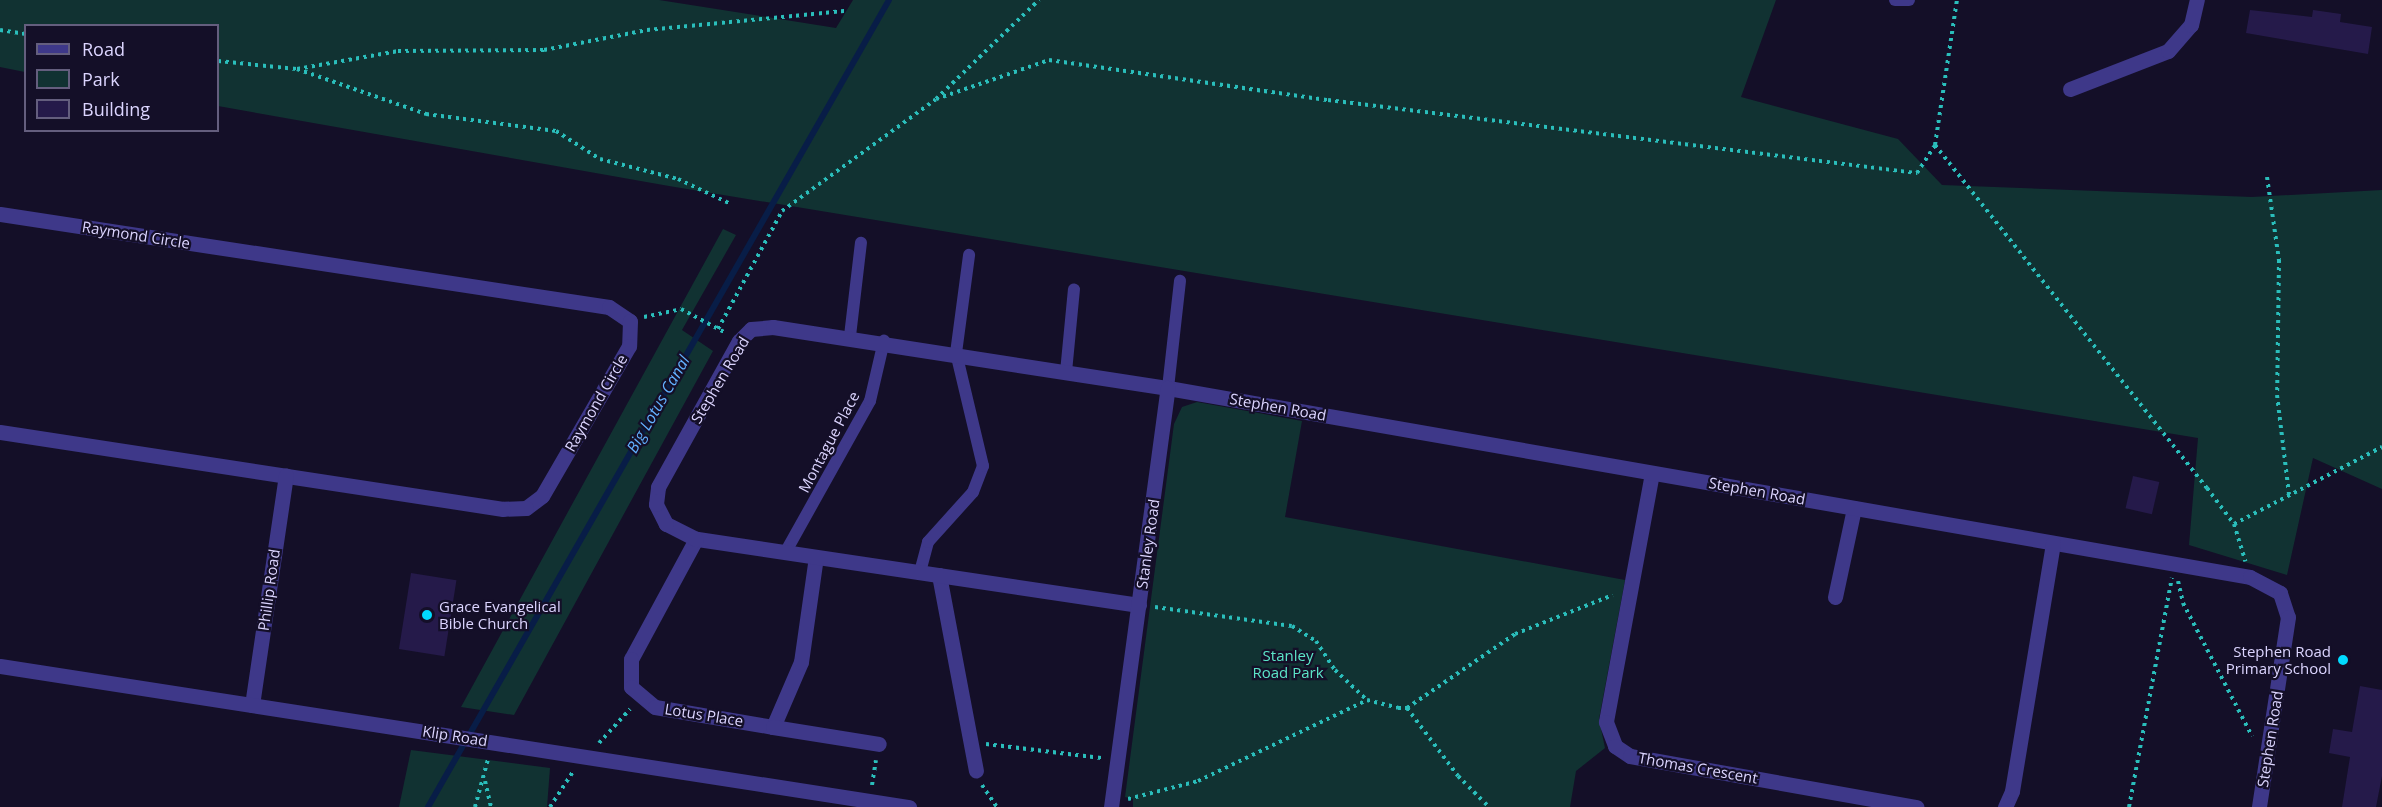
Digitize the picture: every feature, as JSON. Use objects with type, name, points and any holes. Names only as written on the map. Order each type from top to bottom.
[{"type":"street","points":[[2070,89],[2168,51],[2190,25],[2197,0]]},
{"type":"street","name":"Raymond Circle","points":[[0,214],[609,307],[630,321],[629,346],[542,496],[526,508],[286,476],[0,432]]},
{"type":"street","name":"Stephen Road","points":[[1147,606],[696,539],[666,524],[657,504],[658,487],[739,341],[751,328],[773,327],[884,341],[1168,388],[2250,577],[2280,593],[2288,617],[2259,807]]},
{"type":"street","name":"Stanley Road","points":[[1112,807],[1147,606],[1168,388]]},
{"type":"street","name":"Thomas Crescent","points":[[1652,473],[1606,722],[1615,746],[1630,756],[1917,807]]},
{"type":"street","name":"Phillip Road","points":[[252,705],[286,476]]},
{"type":"street","points":[[1835,597],[1854,508]]},
{"type":"street","points":[[638,698],[630,680],[631,658],[696,539]]},
{"type":"street","points":[[2005,807],[2012,791],[2053,543]]},
{"type":"street","points":[[773,727],[801,662],[816,557]]},
{"type":"street","points":[[939,575],[976,771]]},
{"type":"street","name":"Klip Road","points":[[0,666],[909,807]]},
{"type":"street","name":"Lotus Place","points":[[638,698],[655,707],[879,744]]},
{"type":"lane","points":[[1895,0],[1909,0]]},
{"type":"lane","points":[[850,336],[861,243]]},
{"type":"lane","points":[[920,572],[928,542],[973,492],[983,466],[956,353],[969,255]]},
{"type":"lane","name":"Stanley Road","points":[[1168,388],[1180,281]]},
{"type":"lane","points":[[1066,372],[1074,289]]},
{"type":"lane","name":"Montague Place","points":[[785,553],[870,401],[884,341]]},
{"type":"path","points":[[640,318],[681,309],[718,329],[782,211],[936,99],[1039,0]]},
{"type":"path","points":[[936,99],[1049,60],[1328,100],[1917,173],[1935,145],[1957,0]]},
{"type":"path","points":[[297,69],[398,51],[544,50],[647,30],[846,11]]},
{"type":"path","points":[[0,30],[24,34]]},
{"type":"path","points":[[219,60],[297,69],[426,114],[556,131],[600,159],[678,179],[731,204]]},
{"type":"path","points":[[1935,145],[2234,524],[2250,577]]},
{"type":"path","points":[[2267,177],[2279,260],[2277,395],[2289,494]]},
{"type":"path","points":[[2234,524],[2382,447]]},
{"type":"path","points":[[2175,564],[2183,603],[2266,764]]},
{"type":"path","points":[[2129,807],[2175,564]]},
{"type":"path","points":[[1147,606],[1293,626],[1316,641],[1335,670],[1367,700],[1383,707],[1407,708],[1515,634],[1618,593]]},
{"type":"path","points":[[549,807],[584,756],[619,726],[638,698]]},
{"type":"path","points":[[1126,800],[1198,781],[1367,700]]},
{"type":"path","points":[[1407,708],[1458,776],[1489,807]]},
{"type":"path","points":[[475,807],[485,781],[489,741]]},
{"type":"path","points":[[970,743],[1119,761]]},
{"type":"path","points":[[869,801],[879,744]]},
{"type":"path","points":[[976,771],[997,807]]},
{"type":"path","points":[[485,781],[491,807]]},
{"type":"green space","points":[[0,0],[659,0],[836,28],[853,0],[1776,0],[1741,97],[1898,139],[1942,185],[2252,197],[2382,190],[2382,489],[2313,458],[2287,575],[2189,545],[2198,438],[669,186],[219,106],[219,24],[24,24],[24,72],[0,67]]},
{"type":"green space","points":[[723,229],[736,235],[682,330],[713,351],[514,715],[461,707]]},
{"type":"green space","name":"Stanley Road Park","points":[[1197,402],[1302,421],[1285,517],[1625,580],[1599,719],[1605,748],[1576,771],[1570,807],[1133,807],[1133,799],[1125,797],[1174,424],[1182,407]]},
{"type":"green space","points":[[411,750],[550,768],[547,807],[399,807]]},
{"type":"building","points":[[2250,10],[2312,17],[2313,10],[2341,14],[2340,22],[2372,27],[2368,54],[2246,33]]},
{"type":"building","points":[[2133,476],[2159,482],[2152,514],[2126,508]]},
{"type":"building","name":"Grace Evangelical Bible Church","points":[[411,573],[456,580],[444,656],[399,649]]},
{"type":"building","points":[[2360,686],[2382,690],[2382,776],[2376,807],[2342,807],[2350,757],[2329,753],[2333,729],[2352,732]]},
{"type":"waterway","name":"Big Lotus Canal","points":[[428,807],[889,0]]},
{"type":"place","name":"Grace Evangelical Bible Church","points":[[427,615]]},
{"type":"place","name":"Stephen Road Primary School","points":[[2343,660]]}]
